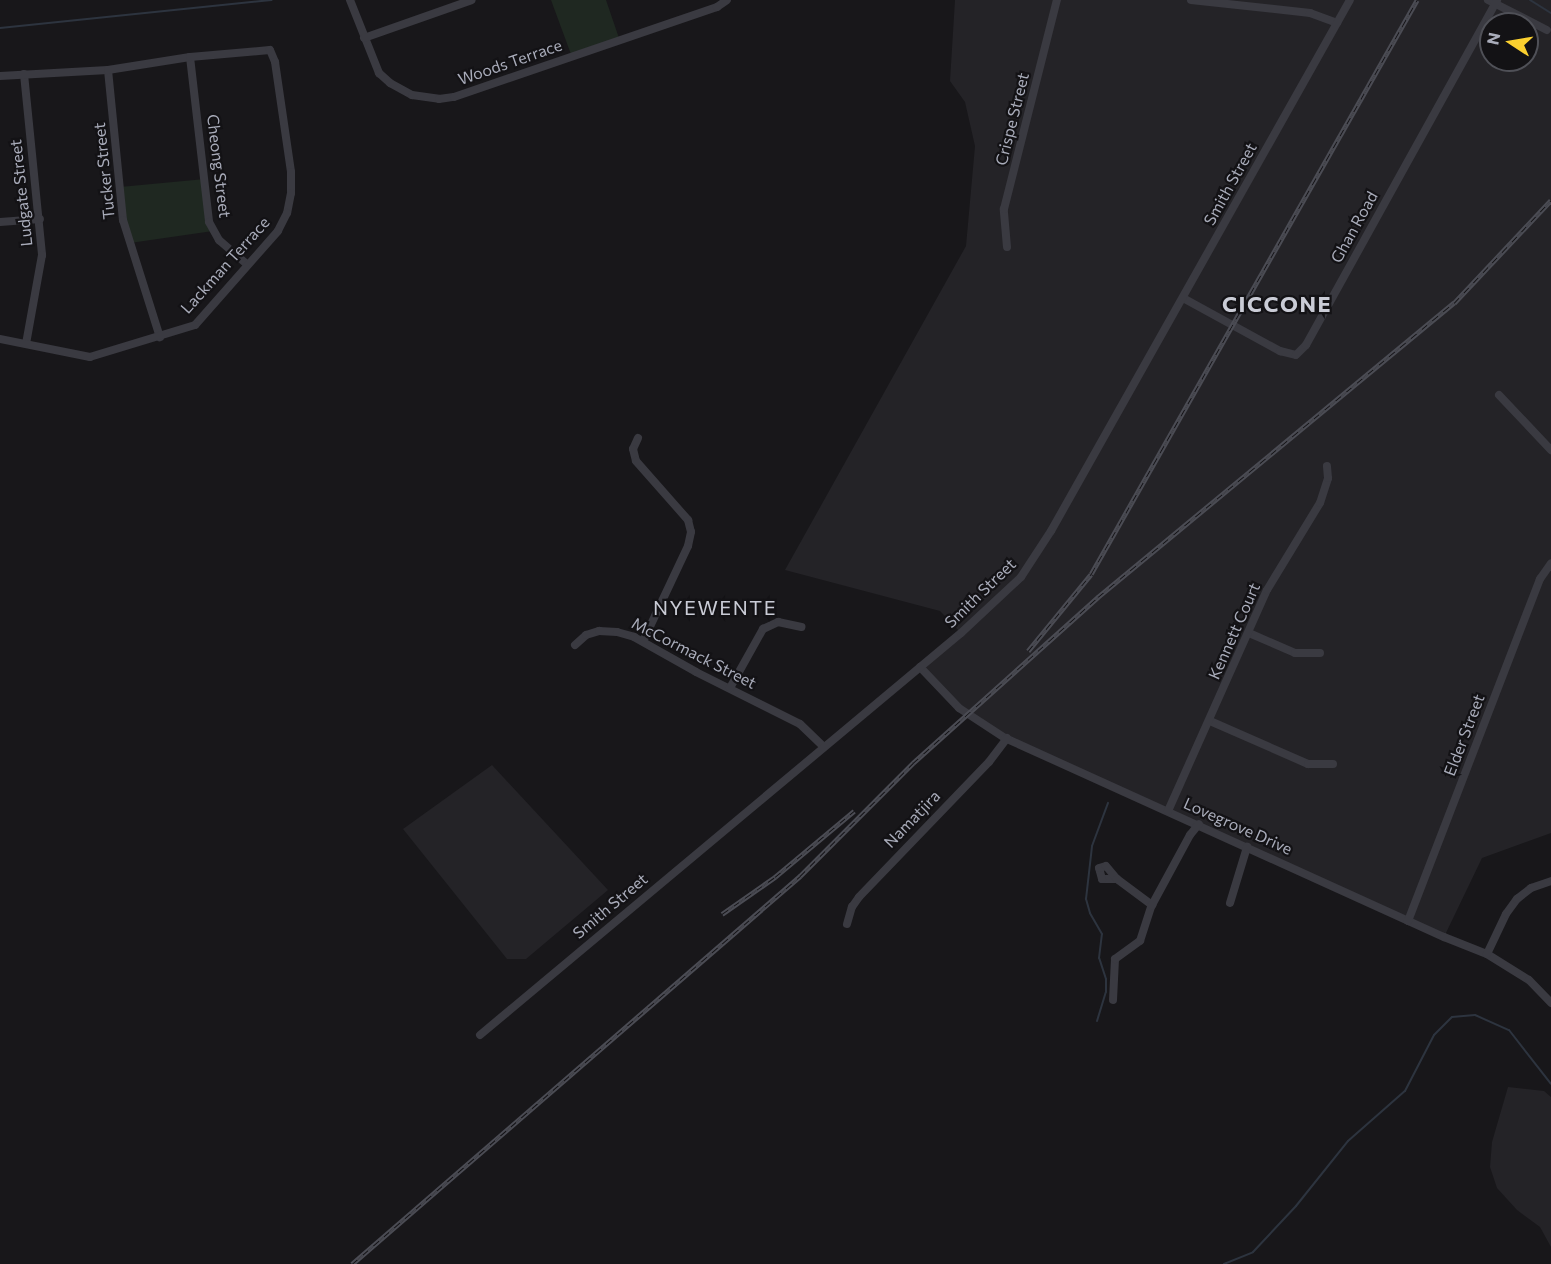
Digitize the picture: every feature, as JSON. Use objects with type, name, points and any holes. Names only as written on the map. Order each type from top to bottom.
[{"type":"street","name":"Woods Terrace","points":[[350,0],[379,73],[390,83],[412,95],[439,99],[454,97],[696,15],[717,7],[727,0]]},
{"type":"street","points":[[364,38],[472,0]]},
{"type":"street","name":"Crispe Street","points":[[1007,247],[1004,209],[1058,0]]},
{"type":"street","points":[[1191,0],[1310,13],[1337,23]]},
{"type":"street","name":"Smith Street","points":[[480,1035],[987,611],[1030,565],[1184,298],[1350,0]]},
{"type":"street","points":[[1493,1],[1547,30]]},
{"type":"street","name":"Ghan Road","points":[[1184,298],[1280,351],[1296,355],[1306,345],[1493,1]]},
{"type":"street","name":"Lackman Terrace","points":[[0,75],[108,70],[190,57],[270,50],[275,62],[291,172],[291,193],[287,213],[278,231],[195,324],[160,337],[90,357],[0,339]]},
{"type":"street","name":"Cheong Street","points":[[190,57],[209,222],[219,240],[247,264]]},
{"type":"street","name":"Tucker Street","points":[[108,70],[123,220],[160,337]]},
{"type":"street","name":"Ludgate Street","points":[[24,74],[42,255],[26,345]]},
{"type":"street","points":[[0,222],[40,219]]},
{"type":"street","points":[[1499,395],[1551,450]]},
{"type":"street","points":[[638,438],[633,449],[636,461],[688,520],[691,532],[688,546],[642,641]]},
{"type":"street","name":"Kennett Court","points":[[1168,811],[1210,722],[1267,590],[1320,503],[1328,478],[1327,465]]},
{"type":"street","name":"Elder Street","points":[[1408,921],[1540,579],[1551,563]]},
{"type":"street","points":[[730,688],[763,629],[778,622],[801,627]]},
{"type":"street","name":"McCormack Street","points":[[575,645],[590,633],[610,631],[642,641],[800,724],[824,747]]},
{"type":"street","points":[[1249,633],[1295,653],[1320,653]]},
{"type":"street","name":"Lovegrove Drive","points":[[920,667],[959,708],[1007,738],[1408,921],[1487,954],[1529,980],[1551,1003]]},
{"type":"street","points":[[1210,722],[1308,764],[1333,764]]},
{"type":"street","name":"Namatjira","points":[[847,924],[852,907],[859,897],[989,762],[1007,738]]},
{"type":"street","points":[[1113,1000],[1115,959],[1140,941],[1152,906],[1190,835],[1199,825]]},
{"type":"street","points":[[1230,903],[1247,847]]},
{"type":"street","points":[[1117,879],[1152,906]]},
{"type":"street","points":[[1487,954],[1506,914],[1517,899],[1531,888],[1551,881]]},
{"type":"shaded area","points":[[551,0],[606,0],[620,41],[572,57]]},
{"type":"shaded area","points":[[955,0],[1551,0],[1551,833],[1482,858],[1444,937],[1007,738],[973,718],[920,667],[961,633],[940,611],[785,570],[966,246],[975,146],[965,102],[950,81]]},
{"type":"shaded area","points":[[205,179],[213,231],[130,243],[120,187]]},
{"type":"shaded area","points":[[492,765],[608,890],[526,959],[507,959],[403,829]]},
{"type":"shaded area","points":[[1508,1087],[1544,1091],[1551,1097],[1551,1247],[1540,1227],[1517,1210],[1497,1188],[1490,1167],[1492,1142]]},
{"type":"waterway","points":[[0,28],[272,0]]},
{"type":"waterway","points":[[1530,0],[1551,13]]},
{"type":"waterway","points":[[1097,1021],[1106,992],[1106,979],[1099,958],[1102,934],[1090,913],[1086,899],[1092,846],[1108,803]]},
{"type":"waterway","points":[[1224,1264],[1253,1252],[1296,1206],[1348,1141],[1405,1091],[1434,1035],[1452,1017],[1475,1015],[1509,1030],[1551,1084]]},
{"type":"railway","points":[[1028,651],[1091,574],[1417,0]]},
{"type":"railway","points":[[352,1264],[800,876],[913,763],[1098,597],[1454,303],[1551,200]]},
{"type":"railway","points":[[722,914],[775,877],[854,811]]},
{"type":"district","name":"CICCONE","points":[[1277,304]]},
{"type":"district","name":"NYEWENTE","points":[[715,607]]}]
